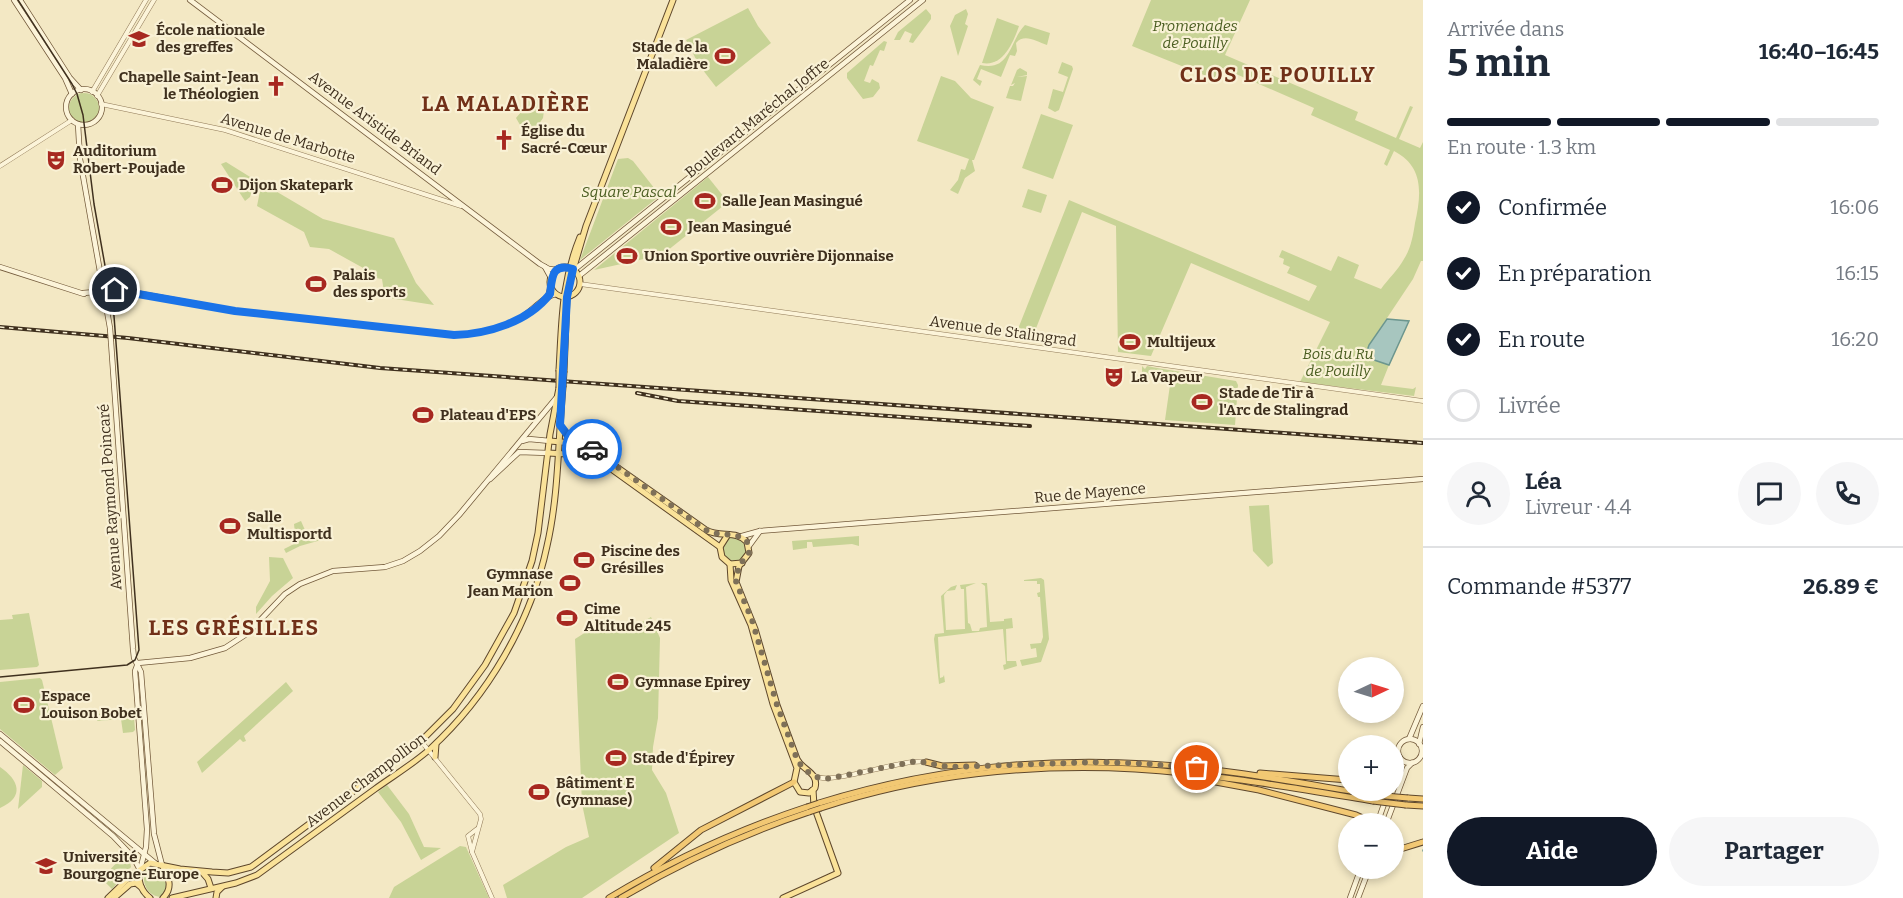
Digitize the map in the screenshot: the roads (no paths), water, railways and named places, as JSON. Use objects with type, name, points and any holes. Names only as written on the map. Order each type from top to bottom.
[{"type":"highway","points":[[926,762],[948,767],[1069,762],[1126,763],[1338,779]]},
{"type":"highway","points":[[621,898],[700,855],[808,809],[861,790],[944,773],[1013,765]]},
{"type":"highway","points":[[818,805],[893,789],[986,774],[1067,768],[1161,771],[1338,793]]},
{"type":"highway","points":[[1210,769],[1338,792]]},
{"type":"highway","points":[[1161,771],[1259,790],[1348,813]]},
{"type":"highway","points":[[635,882],[701,830],[794,782]]},
{"type":"highway","points":[[1407,801],[1423,799]]},
{"type":"highway","points":[[1404,801],[1423,806]]},
{"type":"highway","points":[[609,898],[707,845],[808,809]]},
{"type":"highway","points":[[1404,848],[1423,842]]},
{"type":"main road","points":[[14,0],[72,94]]},
{"type":"main road","points":[[20,0],[70,78],[81,90]]},
{"type":"main road","name":"Avenue Aristide Briand","points":[[190,0],[545,267],[558,270]]},
{"type":"main road","name":"Avenue Champollion","points":[[174,898],[257,875],[429,750],[482,689],[511,643],[536,586],[548,542],[560,442],[565,297],[572,269],[586,226],[673,0]]},
{"type":"main road","name":"Boulevard Maréchal Joffre","points":[[572,269],[910,0]]},
{"type":"main road","name":"Boulevard Maréchal Joffre","points":[[579,276],[923,0]]},
{"type":"main road","points":[[902,7],[906,13]]},
{"type":"main road","points":[[832,62],[836,70]]},
{"type":"main road","points":[[81,90],[92,92],[101,104],[100,114],[96,120],[87,124],[78,124],[72,120],[66,107],[72,94],[81,90]]},
{"type":"main road","name":"Avenue Raymond Poincaré","points":[[78,124],[80,159],[110,328],[132,640],[134,658],[141,672],[154,834],[162,865]]},
{"type":"main road","points":[[753,125],[761,126],[762,129]]},
{"type":"main road","points":[[725,149],[730,152],[747,141]]},
{"type":"main road","points":[[669,193],[675,199]]},
{"type":"main road","points":[[0,267],[83,294],[104,294],[118,290],[235,311],[454,335],[467,335],[508,324],[532,310],[548,296],[556,294],[565,297],[576,292],[580,284],[579,276],[572,269],[558,270],[551,282],[548,296]]},
{"type":"main road","name":"Avenue Aristide Briand","points":[[545,267],[551,282]]},
{"type":"main road","points":[[551,282],[556,294]]},
{"type":"main road","name":"Avenue Champollion","points":[[155,863],[202,872],[228,873],[251,867],[421,741],[453,709],[485,665],[513,616],[527,581],[537,538],[557,396],[561,388]]},
{"type":"main road","points":[[522,441],[522,436],[557,396]]},
{"type":"main road","points":[[560,425],[569,437],[582,441],[706,530],[717,535],[737,534],[742,536],[749,546]]},
{"type":"main road","points":[[138,663],[190,658],[225,648],[248,633],[289,590],[307,580],[333,571],[380,568],[411,557],[439,536],[510,451],[522,441],[529,439],[581,443],[591,448]]},
{"type":"main road","points":[[486,482],[519,452],[586,455],[596,458],[715,542],[720,547],[722,557],[730,564],[731,580],[751,625],[773,704],[797,768],[794,782],[797,790],[818,805]]},
{"type":"main road","name":"Rue de Mayence","points":[[742,536],[760,531],[1423,479]]},
{"type":"main road","points":[[760,531],[749,546],[747,558],[736,574],[736,582],[755,629],[780,715],[797,759],[814,776],[816,785],[813,790],[803,794]]},
{"type":"main road","points":[[720,547],[728,536]]},
{"type":"main road","points":[[730,564],[742,563]]},
{"type":"main road","name":"Avenue Raymond Poincaré","points":[[138,663],[135,671],[147,834],[139,871]]},
{"type":"main road","points":[[1404,742],[1409,739],[1423,706]]},
{"type":"main road","points":[[1390,813],[1407,768],[1412,763],[1421,760],[1422,752],[1419,744],[1423,727]]},
{"type":"main road","points":[[0,734],[155,863]]},
{"type":"main road","points":[[1409,739],[1419,744]]},
{"type":"main road","points":[[0,741],[130,853],[139,871],[141,887]]},
{"type":"main road","points":[[435,757],[436,742]]},
{"type":"main road","points":[[1404,761],[1412,763]]},
{"type":"main road","points":[[796,774],[806,770]]},
{"type":"main road","points":[[783,898],[838,873],[813,790]]},
{"type":"main road","points":[[131,844],[141,845],[147,834]]},
{"type":"main road","points":[[108,898],[132,874],[146,864],[155,863]]},
{"type":"main road","points":[[162,865],[174,898]]},
{"type":"main road","points":[[202,872],[211,888]]},
{"type":"main road","points":[[1350,898],[1357,879]]},
{"type":"main road","points":[[1358,898],[1365,879]]},
{"type":"main road","points":[[114,898],[130,884],[136,883],[149,898]]},
{"type":"main road","points":[[163,898],[168,893],[170,885]]},
{"type":"main road","points":[[216,898],[218,890],[223,886]]},
{"type":"street","points":[[92,92],[146,0]]},
{"type":"street","points":[[97,96],[154,0]]},
{"type":"street","points":[[126,34],[132,37]]},
{"type":"street","name":"Avenue de Marbotte","points":[[101,104],[225,130],[464,207]]},
{"type":"street","points":[[0,166],[72,120]]},
{"type":"street","points":[[432,195],[442,189]]},
{"type":"street","name":"Avenue de Stalingrad","points":[[580,284],[1423,401]]},
{"type":"street","points":[[513,616],[522,620]]},
{"type":"street","points":[[421,741],[480,814],[481,819],[472,852]]},
{"type":"street","points":[[418,757],[435,757]]},
{"type":"street","points":[[814,776],[826,779],[910,761],[926,762]]},
{"type":"street","points":[[478,828],[468,837],[492,898]]},
{"type":"water","points":[[1387,319],[1409,321],[1389,365],[1365,357],[1369,345]]},
{"type":"tram line","points":[[0,677],[127,665],[135,660],[139,650],[114,316],[94,204],[83,115],[72,84],[18,0]]},
{"type":"railway","points":[[0,327],[128,338],[380,368],[1423,443]]},
{"type":"railway","points":[[637,393],[678,401],[1030,426]]},
{"type":"place","name":"École nationale des greffes","points":[[139,39]]},
{"type":"place","name":"Stade de la Maladière","points":[[725,56]]},
{"type":"place","name":"Chapelle Saint-Jean le Théologien","points":[[276,86]]},
{"type":"place","name":"Église du Sacré-Cœur","points":[[504,140]]},
{"type":"place","name":"Auditorium Robert-Poujade","points":[[56,160]]},
{"type":"place","name":"Dijon Skatepark","points":[[222,185]]},
{"type":"place","name":"Salle Jean Masingué","points":[[705,201]]},
{"type":"place","name":"Jean Masingué","points":[[671,227]]},
{"type":"place","name":"Union Sportive ouvrière Dijonnaise","points":[[627,256]]},
{"type":"place","name":"Palais des sports","points":[[316,284]]},
{"type":"place","name":"Multijeux","points":[[1130,342]]},
{"type":"place","name":"La Vapeur","points":[[1114,377]]},
{"type":"place","name":"Stade de Tir à l'Arc de Stalingrad","points":[[1202,402]]},
{"type":"place","name":"Plateau d'EPS","points":[[423,415]]},
{"type":"place","name":"Salle Multisportd","points":[[230,526]]},
{"type":"place","name":"Piscine des Grésilles","points":[[584,560]]},
{"type":"place","name":"Gymnase Jean Marion","points":[[570,583]]},
{"type":"place","name":"Cime Altitude 245","points":[[567,618]]},
{"type":"place","name":"Gymnase Epirey","points":[[618,682]]},
{"type":"place","name":"Espace Louison Bobet","points":[[24,705]]},
{"type":"place","name":"Stade d'Épirey","points":[[616,758]]},
{"type":"place","name":"Bâtiment E (Gymnase)","points":[[539,792]]},
{"type":"place","name":"Université Bourgogne-Europe","points":[[46,866]]},
{"type":"district","name":"CLOS DE POUILLY","points":[[1278,75]]},
{"type":"district","name":"LA MALADIÈRE","points":[[506,104]]},
{"type":"district","name":"LES GRÉSILLES","points":[[234,628]]},
{"type":"park label","name":"Promenades de Pouilly","points":[[1195,34]]},
{"type":"park label","name":"Square Pascal","points":[[629,192]]},
{"type":"park label","name":"Bois du Ru de Pouilly","points":[[1338,362]]}]
